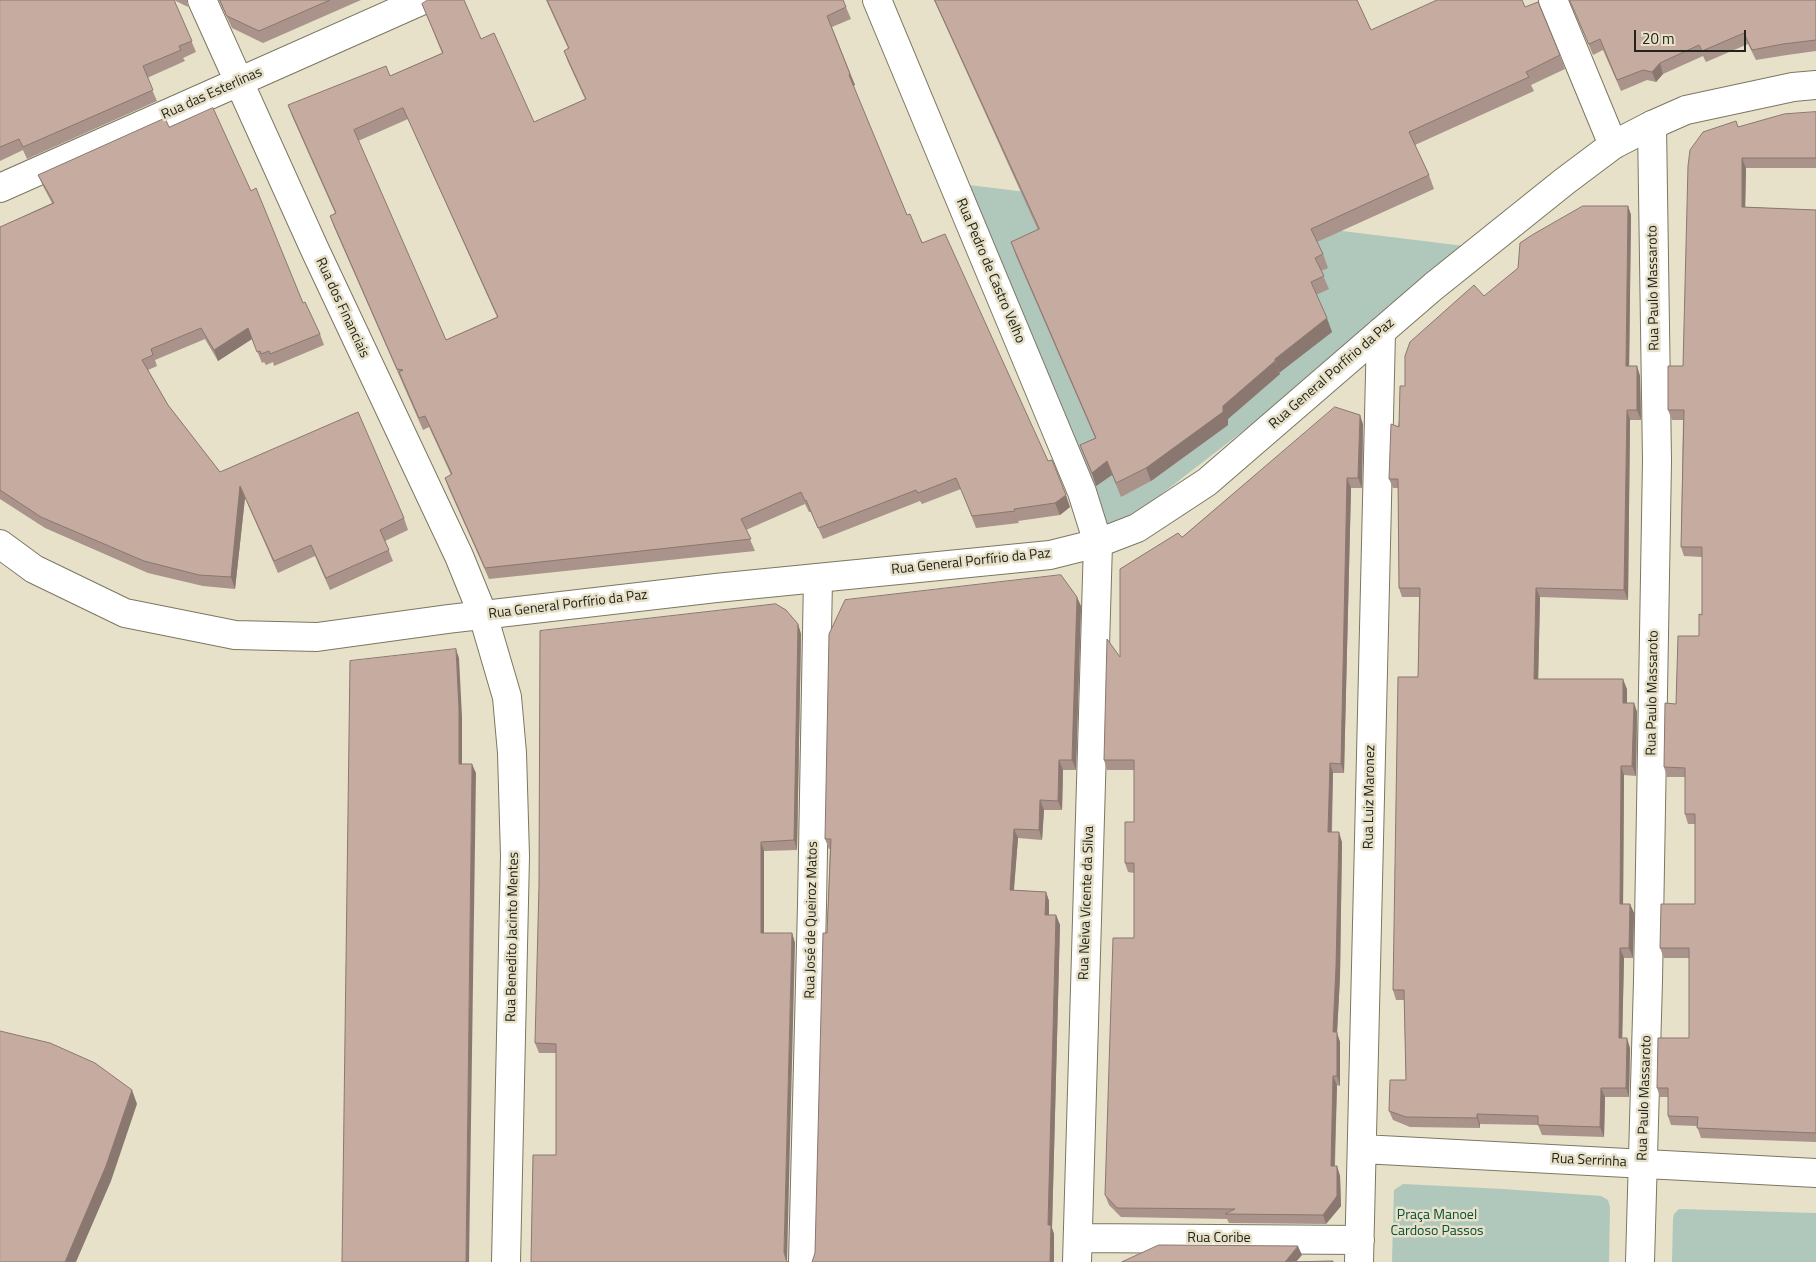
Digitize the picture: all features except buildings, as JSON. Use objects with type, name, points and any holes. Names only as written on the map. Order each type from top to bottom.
[{"type":"street","name":"Rua dos Financiais","points":[[202,0],[315,250],[459,556],[482,615]]},
{"type":"street","name":"Rua das Esterlinas","points":[[0,188],[424,0]]},
{"type":"street","name":"Rua Pedro de Castro Velho","points":[[877,0],[1082,492],[1098,543]]},
{"type":"street","points":[[1553,0],[1613,145]]},
{"type":"street","name":"Rua General Porfírio da Paz","points":[[0,544],[34,569],[125,613],[235,635],[317,637],[482,615],[716,588],[1050,555],[1098,543],[1137,528],[1207,482],[1480,248],[1613,145],[1686,110],[1816,85]]},
{"type":"street","name":"Rua Paulo Massaroto","points":[[1640,1262],[1648,981],[1657,461],[1652,125]]},
{"type":"street","name":"Rua Luiz Maronez","points":[[1359,1251],[1381,332]]},
{"type":"street","name":"Rua Neiva Vicente da Silva","points":[[1078,1250],[1098,543]]},
{"type":"street","name":"Rua José de Queiroz Matos","points":[[803,1262],[818,578]]},
{"type":"street","name":"Rua Benedito Jacinto Mentes","points":[[482,615],[507,698],[512,753],[515,856],[506,1262]]},
{"type":"street","name":"Rua Serrinha","points":[[1362,1149],[1816,1173]]},
{"type":"street","name":"Rua Coribe","points":[[1078,1250],[1359,1251]]},
{"type":"green space","points":[[953,183],[1480,248],[1098,543]]},
{"type":"green space","name":"Praça Manoel Cardoso Passos","points":[[1403,1184],[1601,1196],[1608,1200],[1610,1207],[1609,1262],[1392,1262],[1394,1190]]},
{"type":"green space","points":[[1679,1209],[1816,1213],[1816,1262],[1672,1262],[1673,1219],[1674,1214]]}]
